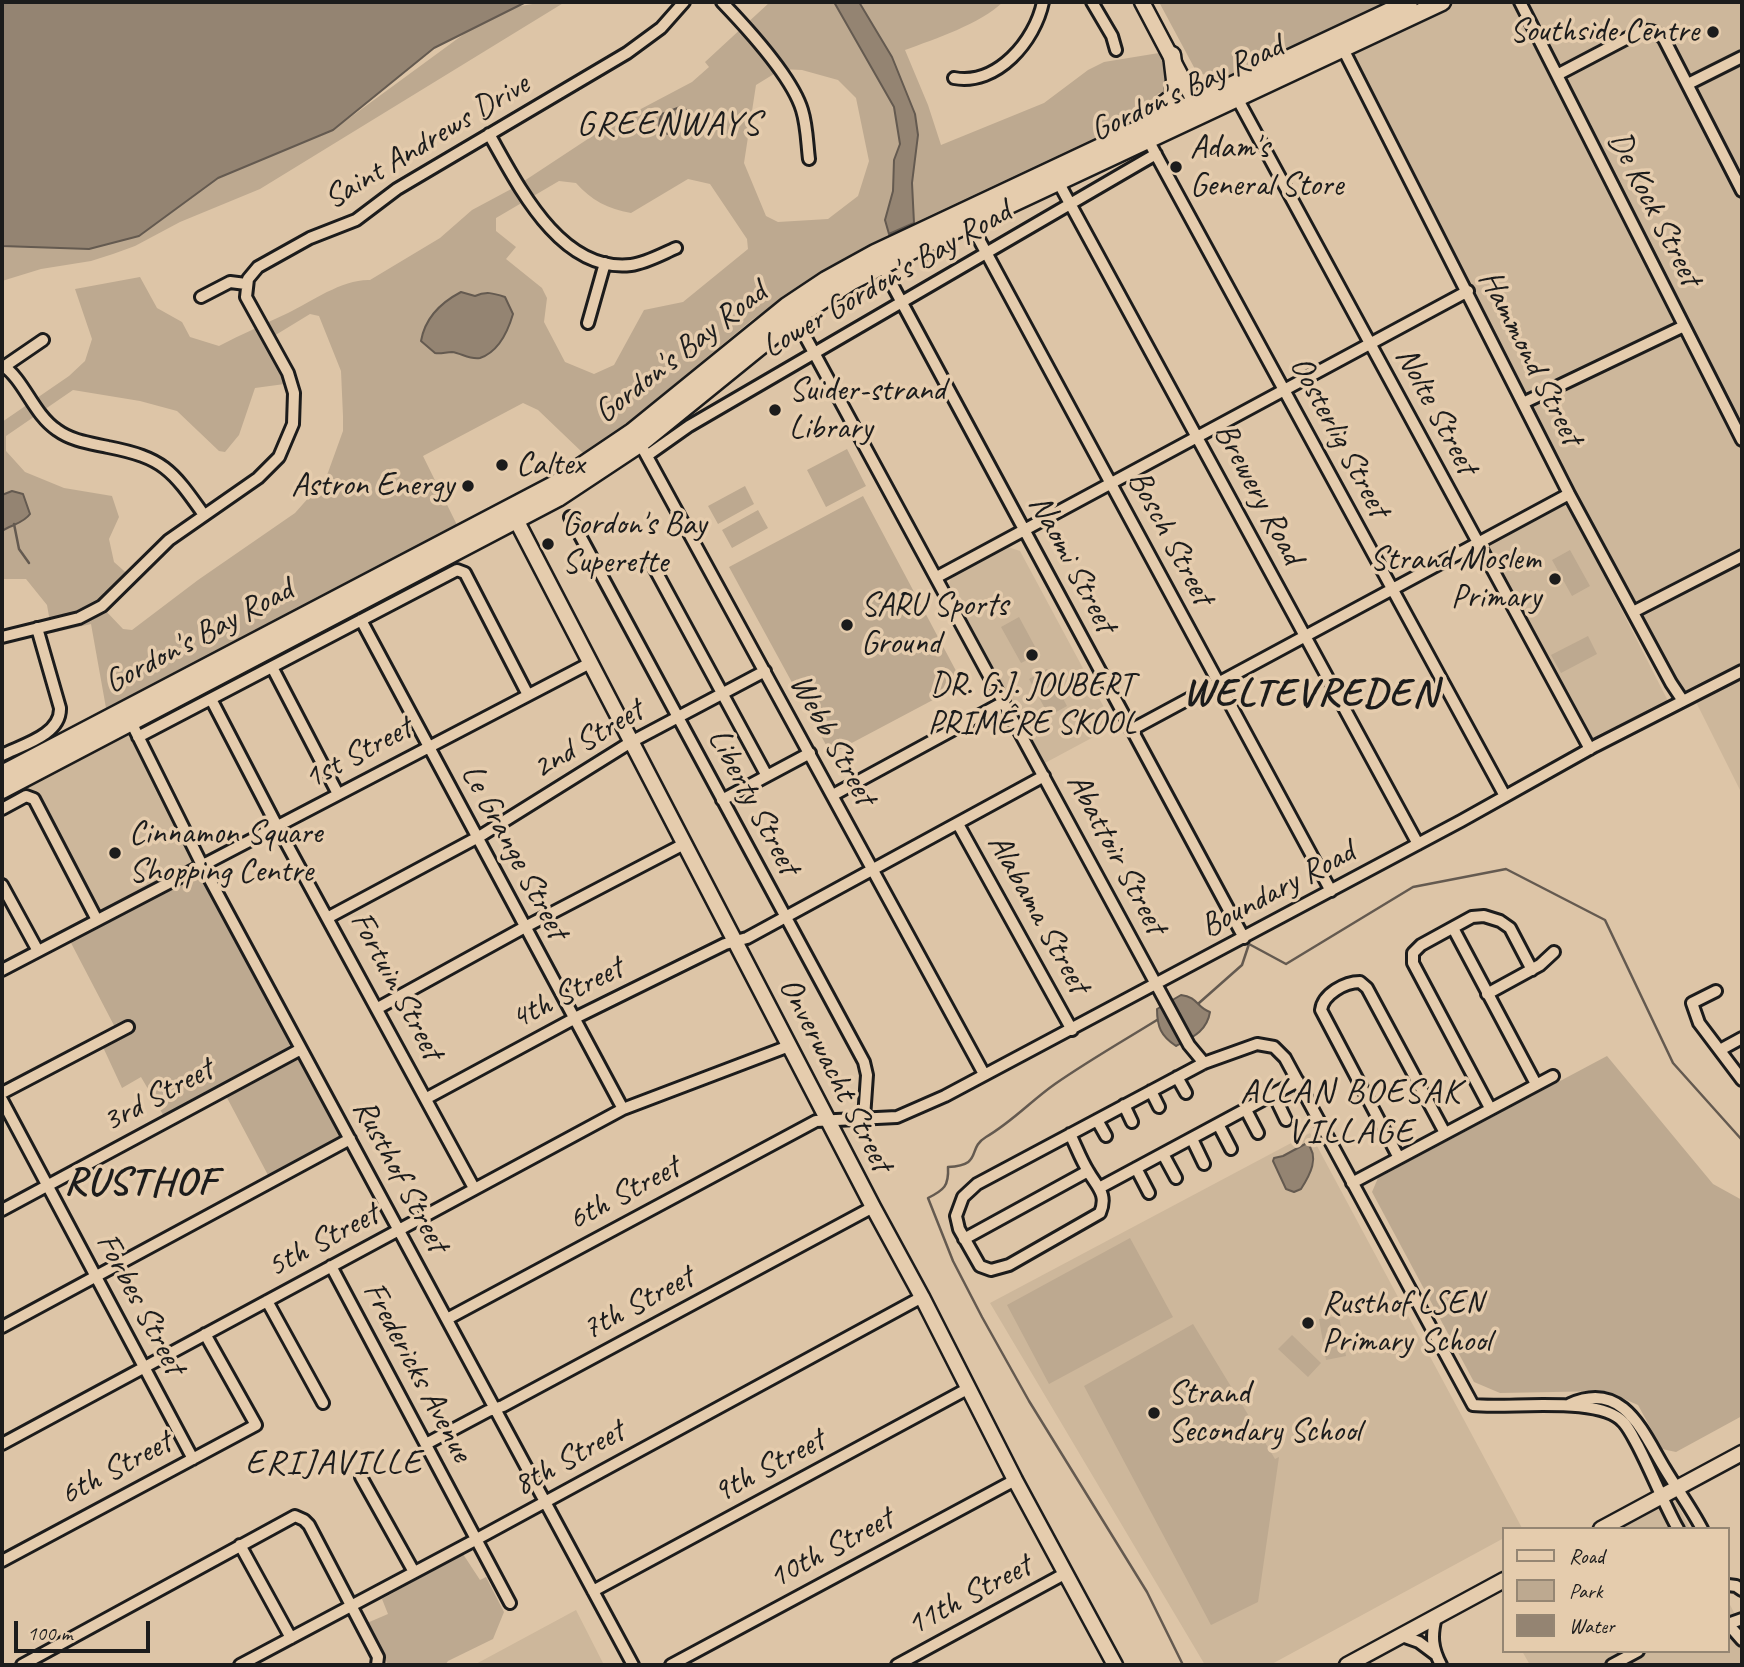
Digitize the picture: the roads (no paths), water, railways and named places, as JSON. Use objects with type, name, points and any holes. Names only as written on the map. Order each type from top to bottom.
[{"type":"main road","name":"Gordon's Bay Road","points":[[2,790],[131,723],[381,584],[513,515],[577,486],[640,444],[827,280],[1055,176],[1132,132],[1237,98],[1409,2]]},
{"type":"main road","name":"Gordon's Bay Road","points":[[1055,176],[1152,147],[1203,107],[1340,42],[1442,2]]},
{"type":"main road","points":[[1132,132],[1173,97],[1175,80],[1172,55]]},
{"type":"main road","name":"Gordon's Bay Road","points":[[513,515],[566,477],[640,444]]},
{"type":"main road","name":"Gordon's Bay Road","points":[[2,774],[131,723]]},
{"type":"street","name":"Saint Andrews Drive","points":[[246,284],[250,275],[258,268],[310,238],[356,220],[397,189],[641,44],[667,22],[684,2]]},
{"type":"street","points":[[722,2],[751,36],[796,98],[804,120],[809,159]]},
{"type":"street","points":[[954,78],[972,79],[992,72],[1007,62],[1035,24],[1043,2]]},
{"type":"street","points":[[1093,2],[1112,36],[1116,50]]},
{"type":"street","points":[[1142,2],[1203,107]]},
{"type":"street","points":[[1152,2],[1203,107]]},
{"type":"street","name":"De Kock Street","points":[[1520,2],[1742,440]]},
{"type":"street","points":[[1557,75],[1637,33],[1647,30],[1657,33],[1664,39],[1742,191]]},
{"type":"street","name":"Hammond Street","points":[[1340,42],[1569,494],[1683,701]]},
{"type":"street","points":[[1688,84],[1742,57]]},
{"type":"street","name":"Nolte Street","points":[[1237,98],[1590,750]]},
{"type":"street","points":[[489,134],[519,186],[551,230],[582,254],[605,263],[636,264],[676,248]]},
{"type":"street","name":"Lower Gordon's Bay Road","points":[[640,444],[689,426],[1071,204],[1152,147]]},
{"type":"street","name":"Oosterlig Street","points":[[1152,147],[1505,796]]},
{"type":"street","name":"Brewery Road","points":[[1055,176],[1418,845]]},
{"type":"street","name":"Bosch Street","points":[[967,217],[1331,891]]},
{"type":"street","name":"Naomi Street","points":[[878,259],[1244,938]]},
{"type":"street","points":[[588,323],[605,263]]},
{"type":"street","points":[[2,637],[79,618],[102,606],[169,540],[269,469],[283,451],[293,424],[295,403],[291,383],[247,301],[246,284],[230,282],[201,297]]},
{"type":"street","points":[[937,577],[1468,291]]},
{"type":"street","name":"Abattoir Street","points":[[791,312],[1188,1042],[1204,1063]]},
{"type":"street","points":[[1523,402],[1684,326]]},
{"type":"street","points":[[43,340],[3,366],[39,413],[57,430],[82,442],[136,453],[160,463],[180,481],[204,515]]},
{"type":"street","name":"Webb Street","points":[[640,444],[984,1074]]},
{"type":"street","points":[[1131,730],[1569,494]]},
{"type":"street","name":"Onverwacht Street","points":[[513,515],[1115,1665]]},
{"type":"street","name":"Liberty Street","points":[[570,517],[865,1066],[867,1079],[864,1118]]},
{"type":"street","points":[[1633,612],[1742,556]]},
{"type":"street","points":[[651,562],[767,776]]},
{"type":"street","points":[[131,723],[211,699],[460,570],[465,573],[528,695]]},
{"type":"street","name":"Le Grange Street","points":[[361,620],[623,1109]]},
{"type":"street","points":[[2,755],[51,730],[59,720],[60,708],[37,628]]},
{"type":"street","name":"1st Street","points":[[2,970],[590,663]]},
{"type":"street","points":[[272,667],[338,794]]},
{"type":"street","name":"2nd Street","points":[[329,918],[476,838],[631,742],[765,671]]},
{"type":"street","name":"Boundary Road","points":[[828,1121],[885,1119],[908,1114],[1157,985],[1590,750],[1742,671]]},
{"type":"street","name":"Fortuin Street","points":[[211,699],[474,1188]]},
{"type":"street","points":[[832,795],[1004,702]]},
{"type":"street","name":"Rusthof Street","points":[[131,723],[202,865],[633,1665]]},
{"type":"street","points":[[722,800],[810,753]]},
{"type":"street","name":"4th Street","points":[[427,1098],[574,1019],[725,944],[747,938],[1044,776]]},
{"type":"street","points":[[2,809],[24,797],[30,796],[36,801],[97,920]]},
{"type":"street","name":"Alabama Street","points":[[958,824],[1072,1030]]},
{"type":"street","points":[[378,1008],[684,844]]},
{"type":"street","points":[[2,886],[38,951]]},
{"type":"street","points":[[1490,1108],[1412,958],[1416,948],[1478,916],[1507,924],[1532,970]]},
{"type":"street","points":[[1452,928],[1536,1084]]},
{"type":"street","points":[[1488,994],[1532,970],[1554,952]]},
{"type":"street","points":[[1399,1158],[1321,1010],[1321,1004],[1327,996],[1349,983],[1360,982],[1367,988],[1445,1133]]},
{"type":"street","points":[[1716,991],[1692,1003],[1699,1023],[1742,1080]]},
{"type":"street","points":[[2,1093],[128,1027]]},
{"type":"street","points":[[1720,1049],[1742,1038]]},
{"type":"street","points":[[1070,1134],[1088,1171],[1101,1187],[1104,1201],[1096,1217],[999,1269],[991,1270],[980,1266],[956,1223],[960,1202],[968,1191],[1070,1134],[1204,1063],[1248,1045],[1267,1044],[1280,1051],[1473,1405],[1567,1405],[1604,1409],[1621,1419],[1639,1449],[1677,1527]]},
{"type":"street","name":"5th Street","points":[[2,1444],[623,1109],[789,1046]]},
{"type":"street","name":"3rd Street","points":[[2,1210],[301,1049]]},
{"type":"street","points":[[1352,1184],[1553,1076]]},
{"type":"street","points":[[1177,1077],[1186,1093]]},
{"type":"street","points":[[1101,1187],[1298,1081]]},
{"type":"street","points":[[1151,1091],[1159,1107]]},
{"type":"street","points":[[1274,1095],[1286,1120]]},
{"type":"street","name":"Forbes Street","points":[[2,1100],[193,1459]]},
{"type":"street","points":[[1124,1105],[1132,1122]]},
{"type":"street","points":[[1246,1110],[1258,1133]]},
{"type":"street","points":[[1097,1120],[1106,1136]]},
{"type":"street","name":"6th Street","points":[[447,1319],[816,1121],[828,1121]]},
{"type":"street","points":[[1218,1124],[1231,1149]]},
{"type":"street","points":[[2,1327],[350,1139]]},
{"type":"street","points":[[1192,1139],[1205,1164]]},
{"type":"street","points":[[1163,1154],[1177,1178]]},
{"type":"street","points":[[1136,1168],[1149,1193]]},
{"type":"street","points":[[964,1239],[1088,1171]]},
{"type":"street","name":"7th Street","points":[[426,1444],[873,1207]]},
{"type":"street","name":"Fredericks Avenue","points":[[331,1266],[510,1603]]},
{"type":"street","name":"8th Street","points":[[240,1665],[352,1607],[922,1297]]},
{"type":"street","points":[[267,1301],[323,1403]]},
{"type":"street","name":"6th Street","points":[[2,1561],[256,1425],[205,1334]]},
{"type":"street","name":"9th Street","points":[[593,1591],[969,1388]]},
{"type":"street","points":[[1567,1405],[1599,1399],[1619,1405],[1629,1412],[1640,1425],[1701,1527]]},
{"type":"street","points":[[1605,1527],[1742,1453]]},
{"type":"street","points":[[361,1477],[414,1573]]},
{"type":"street","name":"10th Street","points":[[671,1665],[1016,1480]]},
{"type":"street","points":[[22,1665],[289,1518],[300,1517],[309,1525],[352,1607],[378,1657],[377,1665]]},
{"type":"street","points":[[240,1545],[291,1638]]},
{"type":"street","name":"11th Street","points":[[897,1665],[1066,1573]]},
{"type":"street","points":[[1348,1665],[1502,1581]]},
{"type":"street","points":[[1436,1617],[1432,1634],[1435,1654],[1441,1665]]},
{"type":"street","points":[[1730,1626],[1742,1640]]},
{"type":"street","points":[[1402,1636],[1419,1642],[1435,1654]]},
{"type":"street","points":[[1612,1665],[1632,1653]]},
{"type":"water","points":[[2,2],[526,2],[434,48],[333,130],[218,178],[139,236],[89,249],[2,246]]},
{"type":"water","points":[[834,2],[859,2],[892,57],[915,114],[918,135],[912,183],[914,223],[889,234],[885,220],[893,191],[894,160],[900,144],[894,107]]},
{"type":"water","points":[[680,107],[686,110],[688,115],[679,128],[679,133],[675,136],[663,132],[659,127],[662,114]]},
{"type":"water","points":[[461,292],[475,296],[490,293],[505,297],[513,314],[497,346],[480,358],[452,352],[435,353],[421,341],[426,325],[435,312]]},
{"type":"water","points":[[12,491],[23,494],[30,514],[21,522],[2,531],[2,495]]},
{"type":"water","points":[[1181,995],[1191,998],[1210,1012],[1202,1029],[1176,1046],[1161,1030],[1157,1009]]},
{"type":"water","points":[[1307,1143],[1313,1154],[1312,1166],[1301,1189],[1294,1192],[1286,1189],[1273,1161],[1274,1158]]},
{"type":"waterway","points":[[924,256],[927,261]]},
{"type":"waterway","points":[[14,524],[19,549],[29,563]]},
{"type":"waterway","points":[[1199,1003],[1242,965],[1249,944],[1286,964],[1413,887],[1506,869],[1605,920],[1673,1063],[1742,1140]]},
{"type":"waterway","points":[[1157,1020],[1055,1084],[986,1137],[977,1146],[971,1160],[959,1166],[948,1167],[948,1179],[944,1187],[928,1198],[953,1261],[982,1317],[1029,1401],[1147,1592],[1183,1665]]},
{"type":"place","name":"Southside Centre","points":[[1713,32]]},
{"type":"place","name":"Adam's General Store","points":[[1176,167]]},
{"type":"place","name":"Suider-strand Library","points":[[775,410]]},
{"type":"place","name":"Caltex","points":[[502,465]]},
{"type":"place","name":"Astron Energy","points":[[468,486]]},
{"type":"place","name":"Gordon's Bay Superette","points":[[548,544]]},
{"type":"place","name":"Strand Moslem Primary","points":[[1555,579]]},
{"type":"place","name":"SARU Sports Ground","points":[[847,625]]},
{"type":"place","name":"DR. G.J. JOUBERT PRIMÊRE SKOOL","points":[[1032,655]]},
{"type":"place","name":"Cinnamon Square Shopping Centre","points":[[115,853]]},
{"type":"place","name":"Rusthof LSEN Primary School","points":[[1308,1323]]},
{"type":"place","name":"Strand Secondary School","points":[[1154,1413]]},
{"type":"district","name":"GREENWAYS","points":[[669,125]]},
{"type":"district","name":"WELTEVREDEN","points":[[1311,695]]},
{"type":"district","name":"ALLAN BOESAK VILLAGE","points":[[1351,1113]]},
{"type":"district","name":"RUSTHOF","points":[[141,1184]]},
{"type":"district","name":"ERIJAVILLE","points":[[334,1464]]}]
